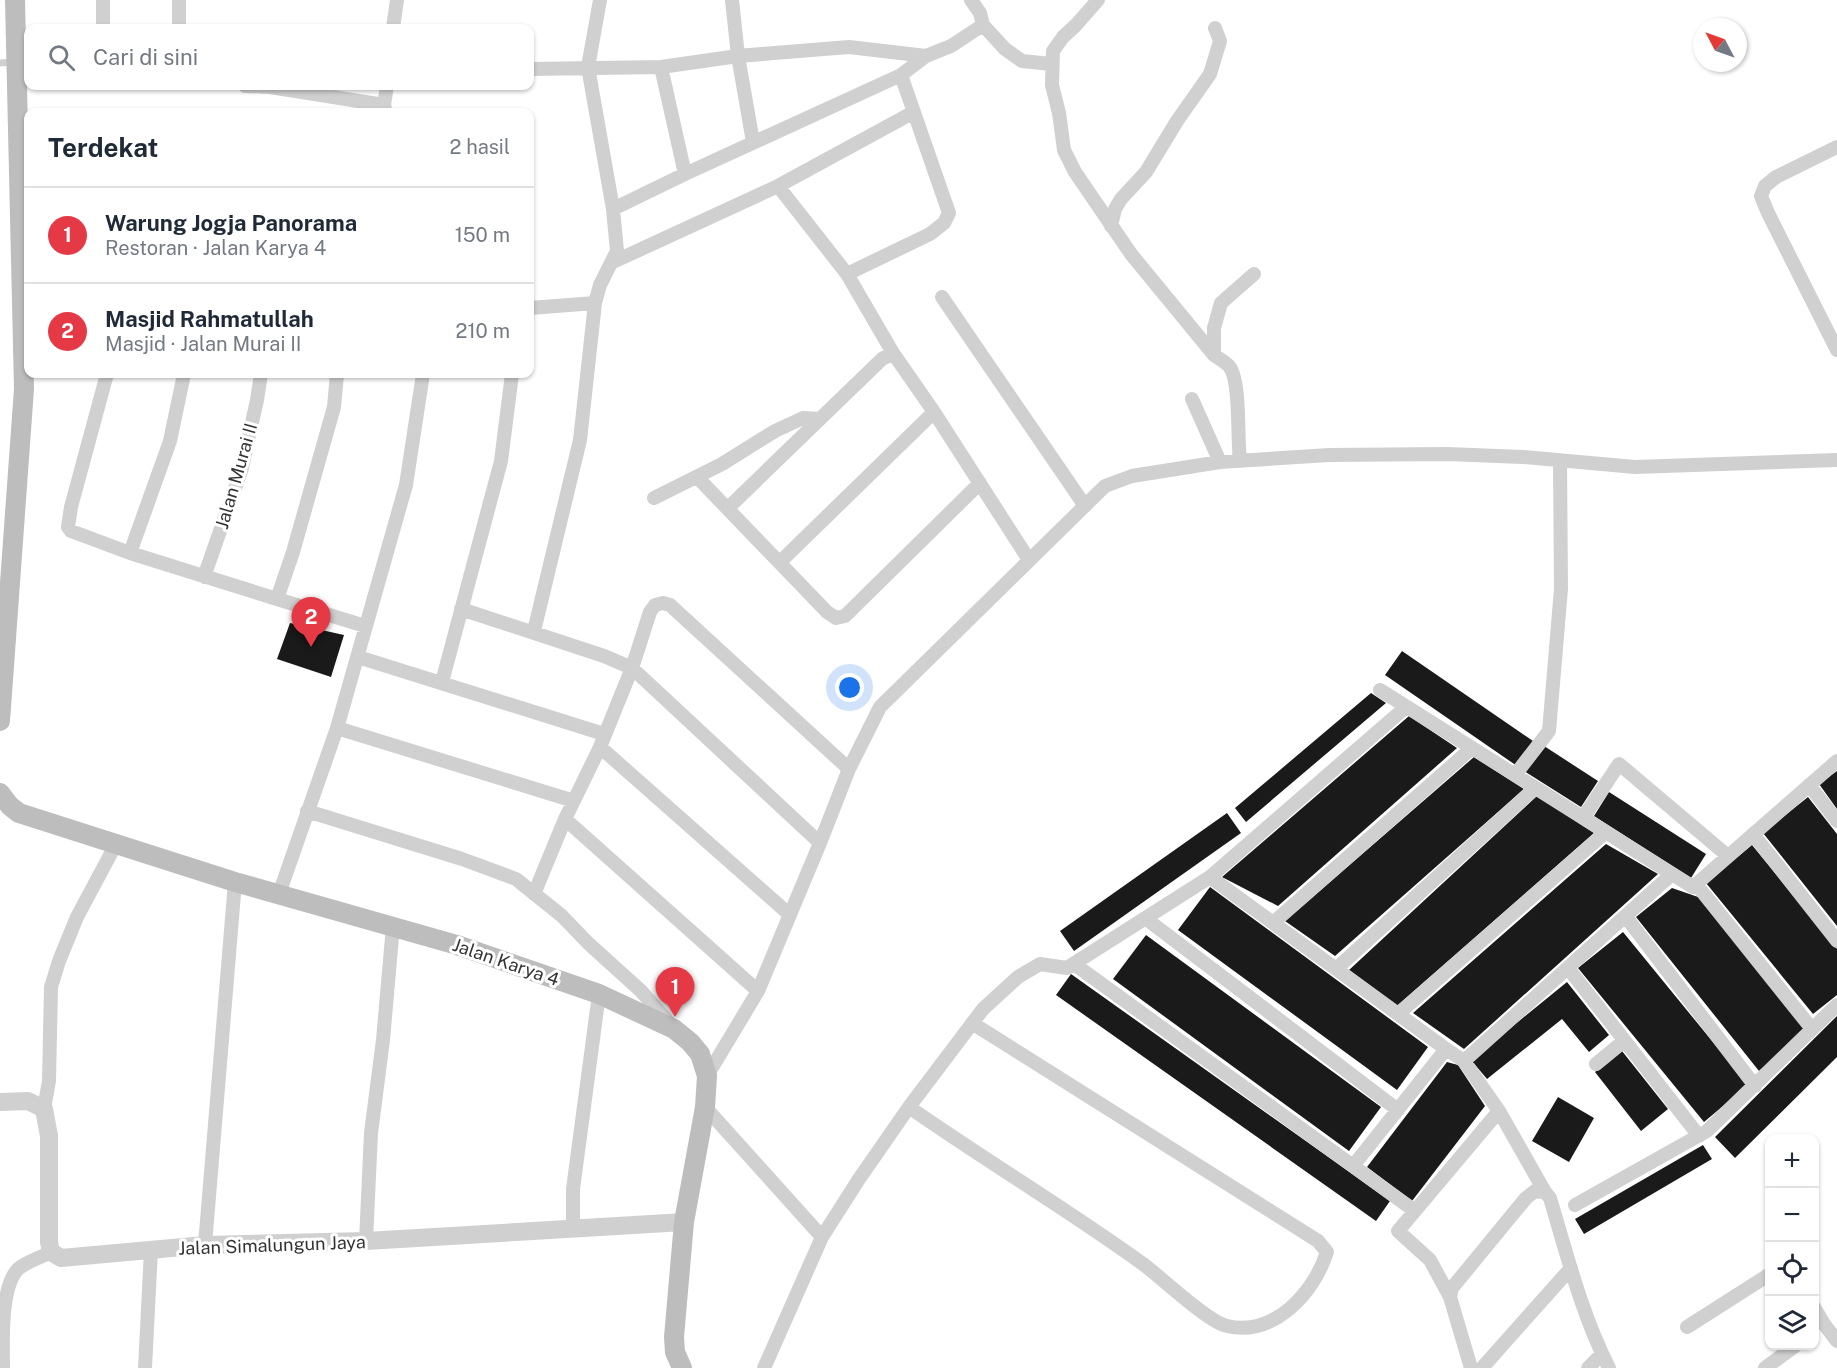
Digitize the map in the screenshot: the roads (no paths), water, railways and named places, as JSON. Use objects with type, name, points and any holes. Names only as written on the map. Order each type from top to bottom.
[{"type":"main road","points":[[0,721],[24,389],[23,143],[14,63],[15,0]]},
{"type":"main road","name":"Jalan Karya 4","points":[[1,797],[20,813],[235,882],[457,945],[599,994],[674,1029],[696,1049],[707,1076],[705,1107],[684,1222],[674,1337],[675,1352],[682,1368]]},
{"type":"street","points":[[103,0],[103,24]]},
{"type":"street","points":[[179,0],[179,24]]},
{"type":"street","points":[[394,24],[397,0]]},
{"type":"street","points":[[534,631],[580,440],[596,303],[600,285],[613,262],[617,245],[588,67],[600,0]]},
{"type":"street","points":[[732,0],[738,56],[753,142]]},
{"type":"street","points":[[971,0],[980,13],[983,26],[1005,49],[1022,61],[1051,64]]},
{"type":"street","points":[[1098,0],[1053,51],[1052,85],[1059,113],[1064,150],[1075,172],[1131,254],[1214,355],[1229,366],[1237,389],[1237,443],[1240,461]]},
{"type":"street","points":[[613,210],[753,142],[901,75],[926,56],[951,46],[983,26]]},
{"type":"street","points":[[1112,226],[1114,210],[1146,172],[1177,121],[1210,74],[1220,41],[1215,28]]},
{"type":"street","points":[[534,69],[661,67],[738,56],[849,47],[926,56]]},
{"type":"street","points":[[661,67],[685,174]]},
{"type":"street","points":[[847,274],[930,234],[944,223],[949,213],[901,75]]},
{"type":"street","points":[[286,90],[380,108]]},
{"type":"street","points":[[385,108],[387,90]]},
{"type":"street","points":[[613,262],[778,186],[914,112]]},
{"type":"street","points":[[1837,147],[1776,177],[1765,186],[1761,195],[1837,350]]},
{"type":"street","points":[[778,186],[847,274],[893,353],[934,412],[1029,560]]},
{"type":"street","points":[[1214,355],[1214,328],[1221,303],[1254,274]]},
{"type":"street","points":[[942,297],[1085,506]]},
{"type":"street","points":[[534,308],[596,303]]},
{"type":"street","points":[[728,508],[882,359],[893,353]]},
{"type":"street","points":[[106,378],[71,507],[68,527],[74,533],[130,554],[365,626]]},
{"type":"street","points":[[130,554],[170,441],[183,378]]},
{"type":"street","name":"Jalan Murai II","points":[[204,577],[242,468],[260,378]]},
{"type":"street","points":[[277,599],[294,552],[334,407],[337,378]]},
{"type":"street","points":[[279,894],[337,728],[406,485],[422,378]]},
{"type":"street","points":[[442,682],[501,461],[511,378]]},
{"type":"street","points":[[1192,399],[1220,462]]},
{"type":"street","points":[[780,562],[934,412]]},
{"type":"street","points":[[654,498],[697,477],[803,418],[820,419]]},
{"type":"street","points":[[707,1076],[758,991],[849,769],[880,707],[1105,486],[1132,476],[1220,462],[1329,455],[1435,454],[1523,457],[1635,467],[1837,460]]},
{"type":"street","points":[[1515,775],[1549,731],[1561,589],[1560,460]]},
{"type":"street","points":[[697,477],[827,612],[836,618],[845,616],[980,483]]},
{"type":"street","points":[[534,894],[602,740],[632,668],[650,612],[655,605],[663,603],[670,605],[849,769]]},
{"type":"street","points":[[461,609],[534,631],[632,668],[820,843]]},
{"type":"street","points":[[358,657],[442,682],[602,740],[790,915]]},
{"type":"street","points":[[1380,690],[1693,887],[1837,761]]},
{"type":"street","points":[[764,1368],[822,1237],[909,1107],[983,1009],[1018,977],[1040,964],[1067,968],[1210,876],[1406,707]]},
{"type":"street","points":[[337,728],[574,801]]},
{"type":"street","points":[[1273,923],[1472,748]]},
{"type":"street","points":[[1583,818],[1619,764],[1728,856]]},
{"type":"street","points":[[1809,785],[1837,821]]},
{"type":"street","points":[[1336,969],[1535,788]]},
{"type":"street","points":[[307,811],[462,859],[516,879],[562,916],[641,991],[674,1029]]},
{"type":"street","points":[[566,819],[758,991]]},
{"type":"street","points":[[1398,1014],[1606,832]]},
{"type":"street","points":[[1754,834],[1837,941]]},
{"type":"street","points":[[3,1368],[4,1302],[8,1284],[18,1269],[51,1252],[49,1242],[49,1136],[44,1109],[49,1081],[51,987],[58,961],[77,917],[116,844]]},
{"type":"street","points":[[1464,1061],[1672,874]]},
{"type":"street","points":[[1210,876],[1464,1061],[1499,1111],[1550,1198],[1570,1268],[1602,1354],[1610,1368]]},
{"type":"street","points":[[205,1245],[235,882]]},
{"type":"street","points":[[1696,884],[1812,1029]]},
{"type":"street","points":[[1626,917],[1755,1086]]},
{"type":"street","points":[[1145,918],[1398,1110]]},
{"type":"street","points":[[366,1241],[371,1133],[393,926]]},
{"type":"street","points":[[1074,964],[1415,1211]]},
{"type":"street","points":[[1568,968],[1699,1136]]},
{"type":"street","points":[[573,1229],[573,1189],[599,994]]},
{"type":"street","points":[[1575,1205],[1707,1131],[1837,1005]]},
{"type":"street","points":[[909,1107],[1115,1245],[1190,1302],[1226,1326],[1249,1327],[1273,1321],[1285,1314],[1321,1269],[1327,1252],[1318,1241],[972,1023]]},
{"type":"street","points":[[1596,1064],[1624,1041]]},
{"type":"street","points":[[1353,1166],[1446,1050]]},
{"type":"street","points":[[0,1102],[28,1101],[44,1109]]},
{"type":"street","points":[[705,1107],[822,1237]]},
{"type":"street","points":[[1471,1368],[1450,1297],[1431,1260],[1398,1231],[1499,1111]]},
{"type":"street","points":[[1450,1297],[1452,1288],[1526,1198],[1535,1191],[1545,1192]]},
{"type":"street","name":"Jalan Simalungun Jaya","points":[[51,1252],[62,1258],[205,1245],[366,1241],[684,1222]]},
{"type":"street","points":[[145,1368],[151,1250]]},
{"type":"street","points":[[1482,1368],[1570,1268]]},
{"type":"street","points":[[1687,1328],[1765,1277]]},
{"type":"street","points":[[1819,1328],[1837,1341]]},
{"type":"street","points":[[1765,1368],[1790,1350]]},
{"type":"street","points":[[1588,1368],[1602,1354]]},
{"type":"place","name":"Masjid Rahmatullah","points":[[311,647]]},
{"type":"place","name":"Warung Jogja Panorama","points":[[675,1017]]}]
